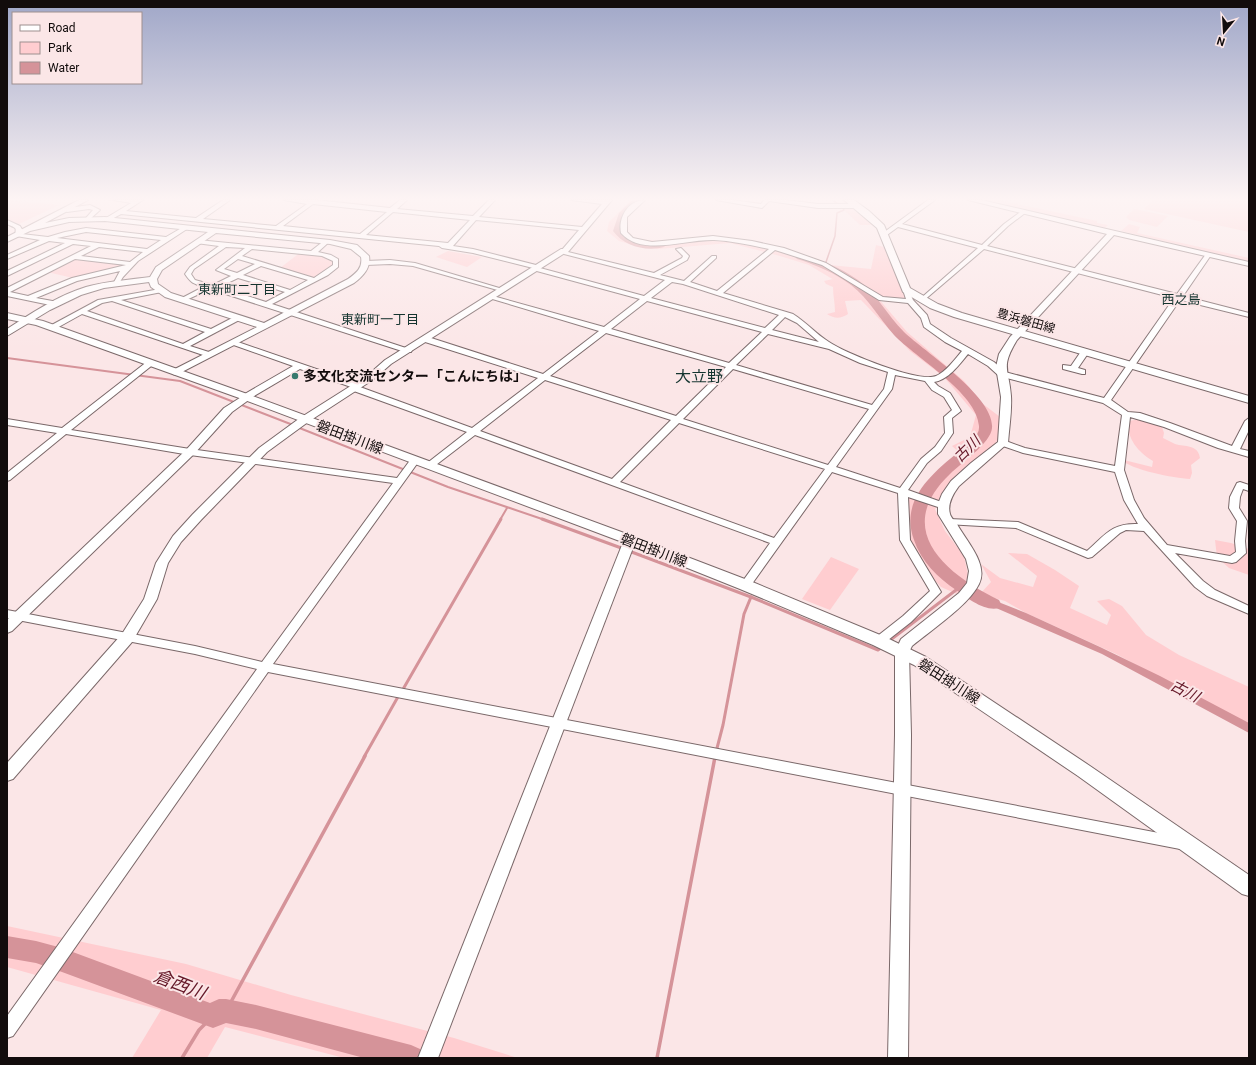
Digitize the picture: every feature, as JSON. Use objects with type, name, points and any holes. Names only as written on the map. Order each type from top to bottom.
[{"type":"main road","points":[[891,250],[906,290]]},
{"type":"main road","name":"豊浜磐田線","points":[[906,290],[922,300],[958,315],[1249,400]]},
{"type":"main road","name":"磐田掛川線","points":[[7,316],[52,327],[246,397],[414,461],[630,540],[745,585],[879,641],[920,661],[1249,887]]},
{"type":"street","points":[[7,257],[22,250]]},
{"type":"street","points":[[7,274],[56,250]]},
{"type":"street","points":[[7,291],[89,250]]},
{"type":"street","points":[[139,250],[150,251]]},
{"type":"street","points":[[7,333],[55,304],[80,292],[116,284],[153,279],[163,266],[187,250]]},
{"type":"street","points":[[218,250],[192,268],[188,274],[193,281],[408,350]]},
{"type":"street","points":[[247,250],[219,270],[291,292]]},
{"type":"street","points":[[267,304],[332,270],[337,263],[329,256],[279,250]]},
{"type":"street","points":[[313,253],[317,250]]},
{"type":"street","points":[[176,372],[351,280],[361,273],[366,262],[365,256],[358,250]]},
{"type":"street","points":[[459,250],[481,253],[835,350]]},
{"type":"street","points":[[655,275],[685,259],[686,256],[680,250]]},
{"type":"street","points":[[718,293],[772,250]]},
{"type":"street","points":[[779,250],[824,264],[881,299],[910,301]]},
{"type":"street","points":[[922,300],[980,250]]},
{"type":"street","points":[[993,250],[1249,315]]},
{"type":"street","points":[[898,1058],[902,790],[902,652],[906,643],[968,592],[976,580],[975,566],[972,559],[944,513],[942,505],[947,494],[963,476],[976,463],[988,457],[1003,443],[1006,397],[1001,367],[1004,354],[1013,339],[1096,250]]},
{"type":"street","points":[[1185,250],[1249,264]]},
{"type":"street","points":[[116,284],[124,269],[150,251]]},
{"type":"street","points":[[7,774],[127,638],[150,599],[162,563],[177,539],[251,460],[304,420],[371,377],[388,362],[564,251],[573,255],[685,283],[784,314],[800,321],[825,344],[835,350],[853,358],[892,371],[928,380],[942,375],[967,350]]},
{"type":"street","points":[[1106,401],[1208,255]]},
{"type":"street","points":[[74,257],[130,264]]},
{"type":"street","points":[[237,257],[314,280]]},
{"type":"street","points":[[685,283],[714,258]]},
{"type":"street","points":[[366,262],[413,264],[504,290]]},
{"type":"street","points":[[182,300],[238,276],[261,264]]},
{"type":"street","points":[[28,299],[68,281],[99,273],[124,269]]},
{"type":"street","points":[[153,279],[154,286],[160,291],[182,300],[264,326]]},
{"type":"street","points":[[429,466],[670,279]]},
{"type":"street","points":[[906,290],[910,301],[924,317],[927,325],[948,340],[991,364],[1002,374],[1106,401],[1126,414],[1138,415],[1206,439],[1221,446],[1249,454]]},
{"type":"street","points":[[52,327],[100,301],[110,298],[160,291]]},
{"type":"street","points":[[7,294],[55,304]]},
{"type":"street","points":[[110,298],[211,332]]},
{"type":"street","points":[[491,298],[875,408]]},
{"type":"street","points":[[81,311],[209,355]]},
{"type":"street","points":[[613,483],[784,314]]},
{"type":"street","points":[[184,346],[239,318]]},
{"type":"street","points":[[425,339],[903,491],[942,505]]},
{"type":"street","points":[[232,343],[299,366],[473,432],[776,542]]},
{"type":"street","points":[[1082,372],[1069,368],[1085,352]]},
{"type":"street","points":[[7,478],[151,363]]},
{"type":"street","points":[[7,628],[190,452],[228,410],[246,397],[299,366]]},
{"type":"street","points":[[745,585],[875,408],[888,389],[892,371]]},
{"type":"street","points":[[879,641],[907,619],[936,592],[905,540],[903,491],[924,461],[938,449],[949,433],[948,417],[957,411],[947,395],[935,388],[928,380]]},
{"type":"street","points":[[1126,414],[1119,470],[1130,500],[1140,520],[1164,548],[1199,584],[1211,593],[1249,610]]},
{"type":"street","points":[[1235,449],[1249,421]]},
{"type":"street","points":[[7,422],[190,452],[400,481]]},
{"type":"street","points":[[1003,443],[1023,450],[1119,470]]},
{"type":"street","points":[[7,1030],[265,667],[414,461]]},
{"type":"street","points":[[1164,548],[1232,560],[1241,553],[1240,541],[1242,521],[1234,508],[1235,497],[1240,485],[1249,488]]},
{"type":"street","points":[[949,522],[1018,525],[1088,556],[1116,531],[1126,527],[1146,528]]},
{"type":"street","points":[[428,1058],[630,540]]},
{"type":"street","points":[[7,614],[194,650],[265,667],[1188,844]]},
{"type":"green space","points":[[756,250],[776,250],[800,255],[831,267],[856,282],[830,265],[871,269],[875,250],[885,250],[910,301],[878,298],[907,332],[964,381],[983,404],[1004,420],[1003,431],[991,450],[975,459],[935,509],[945,531],[964,556],[968,575],[965,585],[957,594],[941,587],[918,562],[908,542],[905,498],[917,499],[959,452],[952,446],[970,437],[976,415],[944,377],[910,351],[861,300],[845,301],[848,314],[842,317],[835,318],[827,314],[835,312],[833,287],[826,284],[824,281],[833,279],[809,265]]},
{"type":"green space","points":[[1198,250],[1212,250],[1249,258],[1249,262]]},
{"type":"green space","points":[[448,251],[482,257],[467,267],[436,257]]},
{"type":"green space","points":[[301,252],[333,258],[336,265],[315,280],[280,268]]},
{"type":"green space","points":[[76,259],[124,264],[125,266],[122,268],[73,278],[47,272]]},
{"type":"green space","points":[[1141,419],[1162,427],[1164,433],[1163,438],[1175,444],[1197,450],[1200,458],[1191,465],[1192,473],[1190,479],[1143,470],[1133,467],[1120,459],[1152,467],[1153,461],[1138,449],[1129,434],[1128,421]]},
{"type":"green space","points":[[1215,540],[1249,549],[1249,575],[1229,568],[1217,557]]},
{"type":"green space","points":[[1008,553],[1027,554],[1079,586],[1070,608],[1107,625],[1111,615],[1097,601],[1109,599],[1122,606],[1146,635],[1179,655],[1249,687],[1249,723],[1240,720],[1116,654],[1026,613],[1005,601],[980,594],[991,582],[981,564],[1000,578],[1033,587],[1037,576]]},
{"type":"green space","points":[[831,557],[859,569],[830,610],[802,599]]},
{"type":"green space","points":[[7,926],[186,964],[291,995],[454,1038],[518,1058],[344,1058],[225,1027],[207,1058],[132,1058],[161,1010],[7,967]]},
{"type":"water","points":[[978,594],[1026,613],[1160,676],[1249,723],[1249,733],[1102,654],[973,598]]},
{"type":"waterway","points":[[825,265],[830,250]]},
{"type":"waterway","name":"古川","points":[[800,257],[824,265],[839,273],[866,292],[899,333],[965,390],[984,415],[986,427],[983,435],[945,471],[926,492],[920,504],[917,517],[918,530],[923,545],[936,565],[962,587],[993,604]]},
{"type":"waterway","points":[[7,358],[180,381],[293,425]]},
{"type":"waterway","points":[[297,427],[448,487],[545,520]]},
{"type":"waterway","points":[[500,520],[507,508]]},
{"type":"waterway","points":[[402,691],[501,519]]},
{"type":"waterway","points":[[542,519],[624,549]]},
{"type":"waterway","points":[[629,551],[751,597]]},
{"type":"waterway","points":[[889,641],[960,587]]},
{"type":"waterway","points":[[716,752],[723,725],[744,614],[751,597]]},
{"type":"waterway","points":[[751,597],[878,650],[882,647]]},
{"type":"waterway","points":[[364,757],[399,695]]},
{"type":"waterway","points":[[226,1011],[365,756]]},
{"type":"waterway","points":[[657,1058],[715,757]]},
{"type":"waterway","name":"倉西川","points":[[7,947],[36,952],[62,960],[213,1016],[219,1011],[226,1011],[256,1017],[411,1058]]},
{"type":"waterway","points":[[182,1058],[199,1030],[213,1016]]},
{"type":"place","name":"多文化交流センター「こんにちは」","points":[[295,376]]},
{"type":"district","name":"東新町二丁目","points":[[237,289]]},
{"type":"district","name":"西之島","points":[[1181,299]]},
{"type":"district","name":"東新町一丁目","points":[[380,319]]},
{"type":"district","name":"大立野","points":[[699,376]]}]
